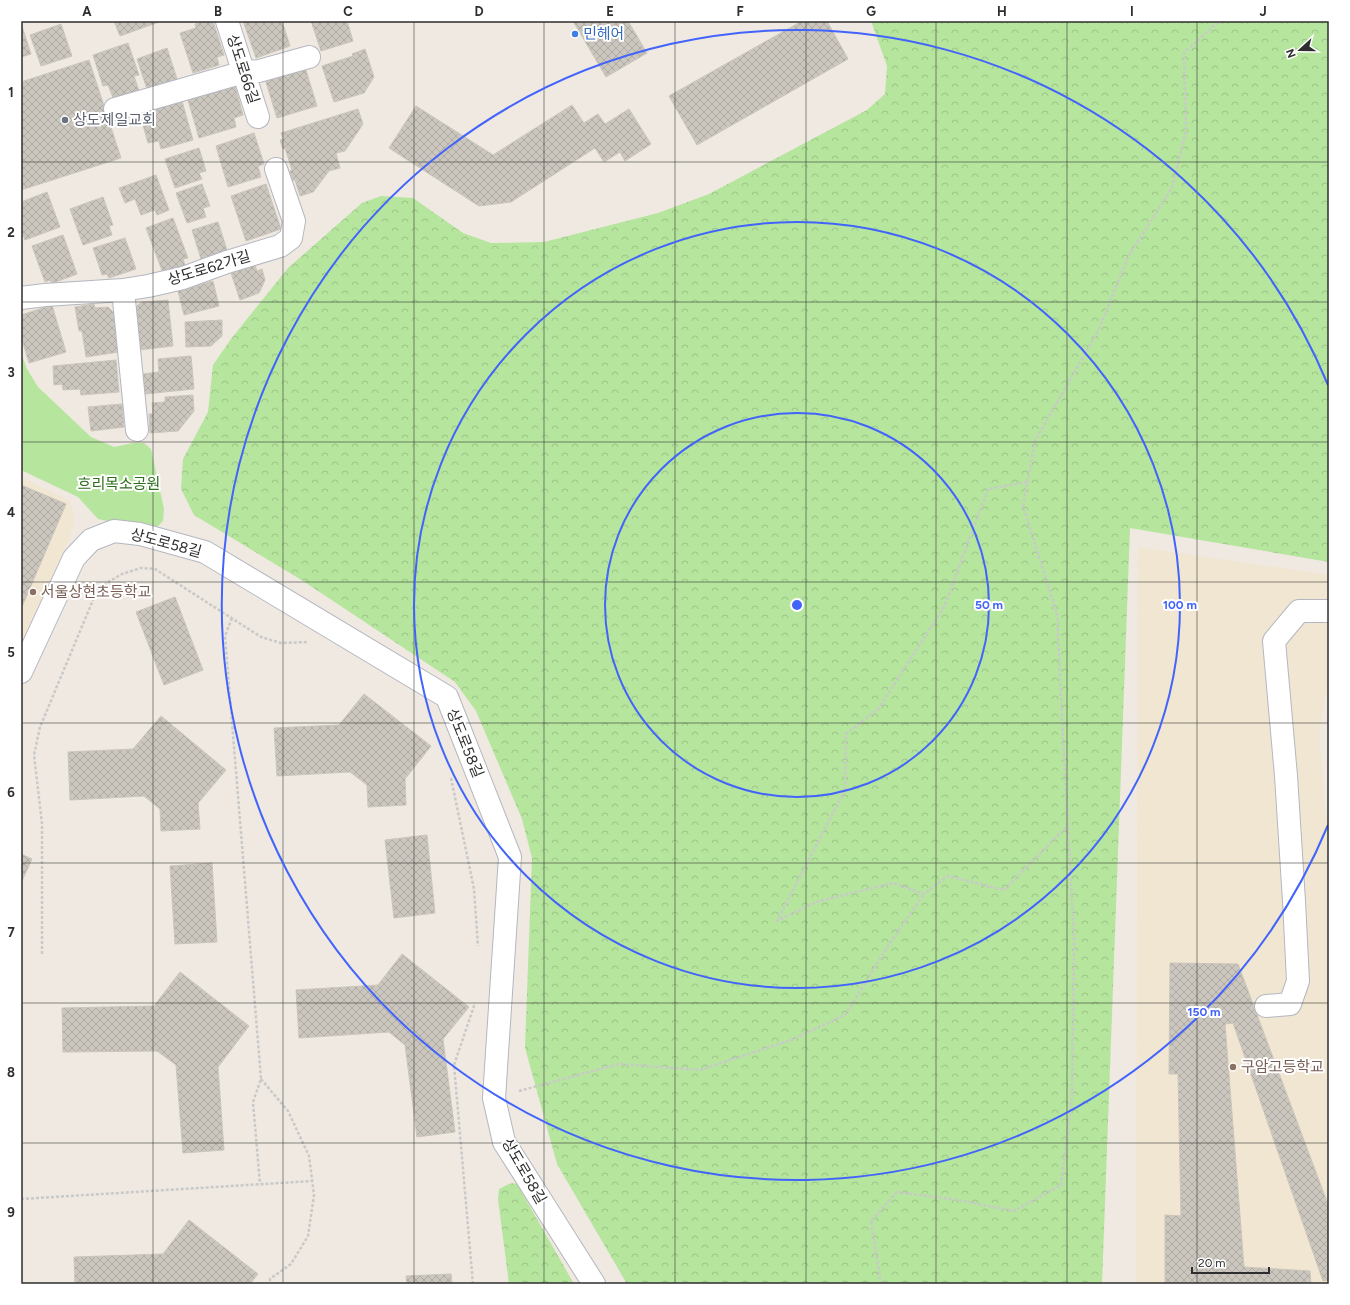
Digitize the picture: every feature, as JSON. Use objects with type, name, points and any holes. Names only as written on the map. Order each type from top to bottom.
[{"type":"lane","name":"상도로66길","points":[[227,21],[258,116]]},
{"type":"lane","points":[[115,109],[244,72],[259,71],[309,57]]},
{"type":"lane","name":"상도로62가길","points":[[21,298],[123,290],[148,286],[183,278],[226,262],[280,246],[291,238],[294,221],[276,169]]},
{"type":"lane","points":[[123,290],[137,430]]},
{"type":"lane","name":"상도로58길","points":[[21,672],[74,558],[91,540],[114,531],[140,534],[206,552],[447,697],[510,857],[494,1098],[504,1142],[594,1284]]},
{"type":"lane","points":[[1266,1006],[1290,1004],[1298,981],[1286,784],[1274,641],[1300,611],[1329,611]]},
{"type":"path","points":[[881,1284],[871,1221],[897,1192],[958,1200],[1014,1211],[1062,1185],[1072,1098],[1074,937],[1057,614],[1023,506],[1035,441],[1099,329],[1128,257],[1172,188],[1186,131],[1184,53],[1219,21]]},
{"type":"path","points":[[924,894],[893,883],[816,902],[777,922],[845,790],[846,734],[879,708],[944,607],[988,489],[1027,482]]},
{"type":"path","points":[[42,954],[42,824],[34,755],[40,727],[98,588],[122,574],[141,568],[155,569],[261,637],[281,643],[310,642]]},
{"type":"path","points":[[232,618],[225,636],[261,1080],[254,1102],[260,1184]]},
{"type":"path","points":[[449,774],[452,782],[474,889],[478,949]]},
{"type":"path","points":[[494,1098],[619,1064],[700,1070],[791,1040],[845,1015],[892,940],[924,894],[948,876],[1004,890],[1068,825]]},
{"type":"path","points":[[473,1284],[454,1065],[476,998]]},
{"type":"path","points":[[261,1080],[288,1111],[309,1156],[314,1195],[308,1236],[291,1264],[270,1280],[270,1284]]},
{"type":"path","points":[[21,1199],[312,1181]]},
{"type":"shaded area","name":"서울상현초등학교","points":[[21,477],[70,501],[75,520],[69,539],[21,644]]},
{"type":"shaded area","name":"구암고등학교","points":[[1138,547],[1329,575],[1329,677],[1319,734],[1329,851],[1329,1284],[1136,1284]]},
{"type":"green space","points":[[871,21],[1329,21],[1329,562],[1130,528],[1102,1284],[627,1284],[557,1164],[525,1048],[532,858],[522,819],[476,711],[455,682],[303,581],[194,515],[181,489],[183,459],[208,412],[213,365],[231,339],[288,268],[362,203],[381,196],[413,198],[463,233],[491,243],[544,242],[658,213],[709,194],[867,110],[885,94],[887,66]]},
{"type":"green space","name":"흐리목소공원","points":[[21,353],[27,369],[38,387],[91,437],[114,447],[133,443],[144,443],[151,449],[164,509],[163,521],[157,527],[146,529],[98,519],[78,497],[21,470]]},
{"type":"green space","points":[[511,1183],[517,1184],[574,1284],[509,1284],[498,1199],[499,1189]]},
{"type":"building","points":[[114,21],[162,21],[120,36]]},
{"type":"building","points":[[205,21],[213,21],[224,55],[217,57],[219,65],[193,73],[180,33],[196,28],[195,24]]},
{"type":"building","points":[[243,21],[282,21],[290,46],[256,58]]},
{"type":"building","points":[[311,21],[347,21],[353,41],[321,51]]},
{"type":"building","points":[[573,21],[628,21],[647,53],[606,77]]},
{"type":"building","points":[[802,21],[827,21],[848,59],[697,145],[669,96]]},
{"type":"building","points":[[21,23],[31,54],[21,57]]},
{"type":"building","points":[[61,24],[72,56],[41,66],[30,35]]},
{"type":"building","points":[[128,43],[139,75],[134,76],[139,91],[114,100],[108,85],[103,86],[93,55]]},
{"type":"building","points":[[167,48],[178,82],[148,92],[137,59]]},
{"type":"building","points":[[365,49],[374,77],[364,93],[334,102],[322,66],[353,56],[352,54]]},
{"type":"building","name":"상도제일교회","points":[[89,60],[121,158],[21,190],[21,82]]},
{"type":"building","points":[[305,67],[317,106],[277,118],[265,79]]},
{"type":"building","points":[[235,86],[243,115],[234,118],[236,127],[199,138],[188,100]]},
{"type":"building","points":[[182,101],[193,140],[161,149],[159,141],[148,143],[141,118],[154,115],[152,110]]},
{"type":"building","points":[[572,105],[584,123],[598,114],[605,124],[629,109],[651,144],[625,161],[620,152],[604,162],[595,148],[511,202],[479,206],[389,148],[416,106],[493,155]]},
{"type":"building","points":[[358,109],[363,124],[345,151],[336,153],[340,168],[329,171],[313,192],[300,196],[295,180],[293,181],[290,171],[292,170],[285,148],[283,149],[280,140],[283,139],[281,133]]},
{"type":"building","points":[[254,133],[264,164],[258,166],[261,177],[228,187],[216,146]]},
{"type":"building","points":[[199,148],[206,171],[199,173],[202,179],[175,188],[165,159]]},
{"type":"building","points":[[156,175],[169,210],[157,215],[155,210],[141,215],[135,199],[125,203],[119,188]]},
{"type":"building","points":[[202,184],[210,206],[203,208],[206,217],[187,223],[176,193]]},
{"type":"building","points":[[266,184],[281,229],[246,241],[231,196]]},
{"type":"building","points":[[47,192],[60,227],[25,240],[21,228],[21,202]]},
{"type":"building","points":[[103,197],[113,225],[109,226],[112,235],[83,245],[70,209]]},
{"type":"building","points":[[173,218],[188,258],[183,259],[185,265],[163,273],[146,228]]},
{"type":"building","points":[[218,222],[227,250],[201,259],[192,230]]},
{"type":"building","points":[[63,235],[77,274],[53,283],[50,280],[45,282],[32,246]]},
{"type":"building","points":[[125,238],[136,269],[109,278],[107,274],[102,275],[93,248]]},
{"type":"building","points":[[255,265],[257,271],[262,269],[265,280],[259,293],[240,300],[231,273]]},
{"type":"building","points":[[213,281],[219,306],[184,315],[178,291]]},
{"type":"building","points":[[168,300],[173,346],[139,350],[135,312],[136,307],[142,302]]},
{"type":"building","points":[[94,304],[95,308],[108,307],[115,314],[119,352],[86,357],[82,331],[79,331],[75,307]]},
{"type":"building","points":[[52,305],[66,352],[29,363],[21,336],[21,315]]},
{"type":"building","points":[[222,320],[222,336],[211,346],[186,347],[185,322]]},
{"type":"building","points":[[191,356],[194,389],[145,394],[143,374],[159,372],[158,359]]},
{"type":"building","points":[[116,360],[119,392],[81,395],[80,389],[63,390],[62,384],[54,385],[53,366]]},
{"type":"building","points":[[193,395],[194,411],[178,431],[150,433],[149,414],[153,414],[152,403],[165,402],[165,397]]},
{"type":"building","points":[[122,404],[124,427],[91,431],[88,407]]},
{"type":"building","points":[[21,485],[66,504],[21,609]]},
{"type":"building","points":[[175,597],[203,670],[164,685],[136,612]]},
{"type":"building","points":[[364,694],[431,746],[405,779],[406,805],[368,807],[367,785],[350,772],[277,776],[274,728],[339,725]]},
{"type":"building","points":[[161,716],[226,770],[198,803],[200,829],[161,831],[160,809],[144,796],[70,800],[68,752],[133,749]]},
{"type":"building","points":[[427,835],[435,913],[394,918],[385,840]]},
{"type":"building","points":[[21,854],[32,859],[21,883]]},
{"type":"building","points":[[212,863],[217,942],[175,944],[170,866]]},
{"type":"building","points":[[402,954],[469,1007],[443,1039],[455,1132],[417,1137],[405,1045],[389,1032],[299,1038],[296,990],[378,985]]},
{"type":"building","points":[[1170,963],[1238,964],[1329,1207],[1329,1280],[1323,1281],[1233,1023],[1225,1024],[1244,1267],[1310,1271],[1311,1284],[1165,1284],[1165,1215],[1181,1216],[1178,1074],[1169,1074]]},
{"type":"building","points":[[180,972],[249,1026],[218,1067],[224,1150],[183,1153],[176,1065],[157,1051],[63,1052],[62,1008],[154,1006]]},
{"type":"building","points":[[189,1220],[258,1274],[250,1284],[75,1284],[74,1257],[163,1254]]},
{"type":"building","points":[[451,1274],[452,1284],[407,1284],[406,1276]]},
{"type":"place","name":"민헤어","points":[[575,34]]},
{"type":"place","name":"상도제일교회","points":[[65,120]]},
{"type":"place","name":"서울상현초등학교","points":[[33,592]]},
{"type":"place","name":"구암고등학교","points":[[1233,1067]]}]
